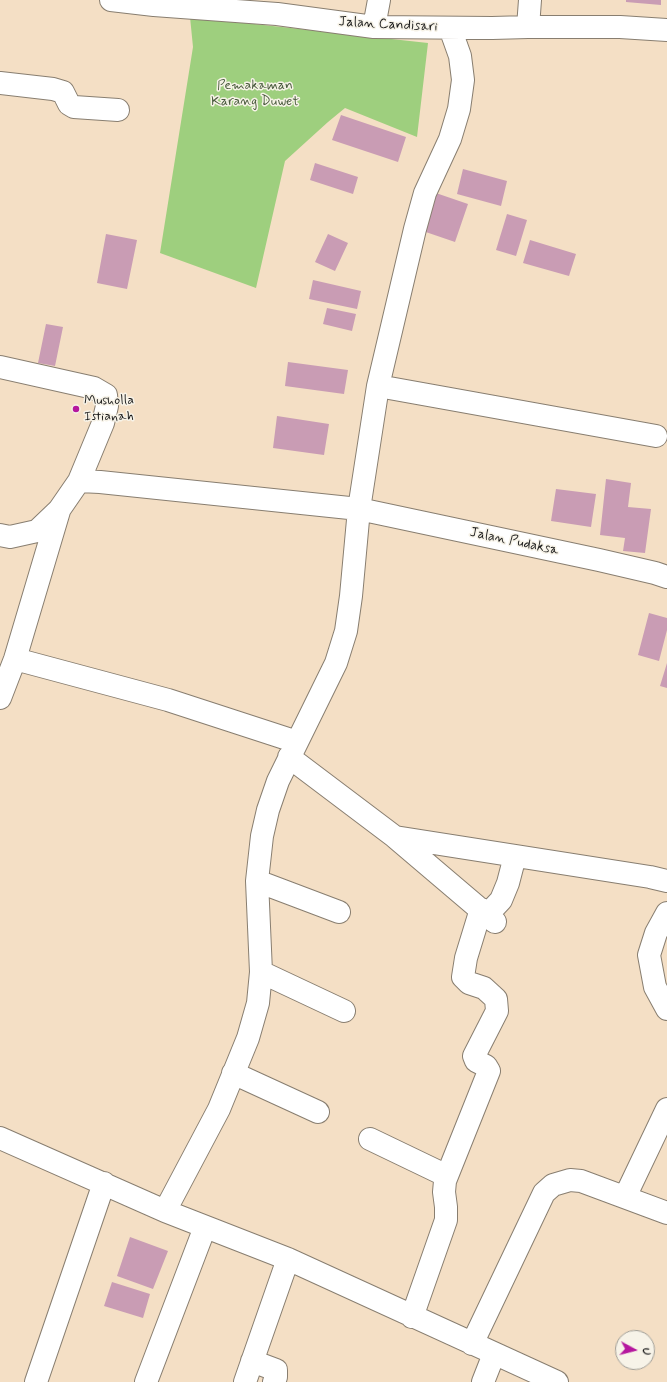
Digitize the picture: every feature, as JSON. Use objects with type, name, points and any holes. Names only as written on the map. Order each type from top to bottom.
[{"type":"street","name":"Jalan Candisari","points":[[111,0],[278,14],[374,27],[620,27],[667,30]]},
{"type":"street","points":[[374,27],[379,0]]},
{"type":"street","points":[[528,27],[530,0]]},
{"type":"street","points":[[165,1211],[219,1109],[248,1038],[258,1003],[261,972],[257,881],[262,836],[268,810],[278,781],[336,663],[346,631],[351,596],[359,509],[378,386],[425,193],[450,139],[459,109],[463,80],[460,56],[450,28]]},
{"type":"street","points":[[0,83],[53,89],[63,92],[68,104],[74,106],[118,110]]},
{"type":"street","points":[[0,367],[94,388],[106,395],[108,406],[103,423],[79,481],[59,510],[36,531],[10,537],[0,534]]},
{"type":"street","points":[[378,386],[656,436]]},
{"type":"street","name":"Jalan Pudaksa","points":[[79,481],[359,509],[599,560],[667,577]]},
{"type":"street","points":[[0,698],[15,659],[59,510]]},
{"type":"street","points":[[15,659],[168,700],[293,750],[488,915]]},
{"type":"street","points":[[395,837],[650,877],[667,881]]},
{"type":"street","points":[[412,1316],[446,1220],[444,1192],[447,1176],[489,1071],[486,1066],[476,1061],[474,1056],[497,1011],[496,999],[484,988],[469,983],[463,977],[466,958],[488,915],[501,900],[508,883],[515,856]]},
{"type":"street","points":[[257,881],[339,912]]},
{"type":"street","points":[[667,913],[656,933],[650,955],[655,987],[667,1009]]},
{"type":"street","points":[[261,972],[344,1011]]},
{"type":"street","points":[[233,1073],[318,1112]]},
{"type":"street","points":[[625,1197],[667,1109]]},
{"type":"street","points":[[0,1138],[165,1211],[288,1259],[557,1382]]},
{"type":"street","points":[[370,1139],[447,1176]]},
{"type":"street","points":[[472,1344],[541,1200],[548,1189],[558,1182],[575,1180],[588,1183],[667,1213]]},
{"type":"street","points":[[36,1382],[104,1183]]},
{"type":"street","points":[[146,1382],[205,1227]]},
{"type":"street","points":[[245,1382],[288,1259]]},
{"type":"street","points":[[483,1382],[494,1354]]},
{"type":"street","points":[[252,1361],[276,1370],[274,1382]]},
{"type":"green space","name":"Pemakaman Karang Duwet","points":[[190,17],[428,43],[417,137],[345,108],[285,161],[256,288],[160,253],[193,47]]},
{"type":"building","points":[[626,0],[661,0],[661,5],[626,2]]},
{"type":"building","points":[[341,115],[406,137],[398,162],[332,140]]},
{"type":"building","points":[[315,163],[358,177],[353,194],[310,180]]},
{"type":"building","points":[[463,169],[507,181],[501,206],[457,194]]},
{"type":"building","points":[[430,191],[468,204],[455,242],[417,229]]},
{"type":"building","points":[[507,214],[527,220],[516,256],[496,250]]},
{"type":"building","points":[[106,234],[137,240],[127,289],[97,283]]},
{"type":"building","points":[[328,234],[348,243],[335,271],[315,262]]},
{"type":"building","points":[[530,240],[576,254],[569,276],[523,263]]},
{"type":"building","points":[[313,280],[361,291],[357,309],[309,299]]},
{"type":"building","points":[[327,308],[356,314],[352,331],[323,324]]},
{"type":"building","points":[[46,324],[63,327],[55,366],[38,363]]},
{"type":"building","points":[[288,362],[348,370],[344,394],[285,386]]},
{"type":"building","points":[[277,416],[329,424],[324,455],[273,448]]},
{"type":"building","points":[[606,479],[631,483],[628,507],[651,509],[645,553],[623,551],[625,538],[600,535]]},
{"type":"building","points":[[556,489],[596,494],[591,527],[551,521]]},
{"type":"building","points":[[649,613],[667,618],[667,630],[659,661],[638,655]]},
{"type":"building","points":[[667,663],[667,688],[660,686]]},
{"type":"building","points":[[130,1237],[168,1251],[153,1289],[117,1276]]},
{"type":"building","points":[[112,1282],[150,1294],[143,1318],[104,1306]]},
{"type":"place","name":"Musholla Istianah","points":[[76,409]]}]
